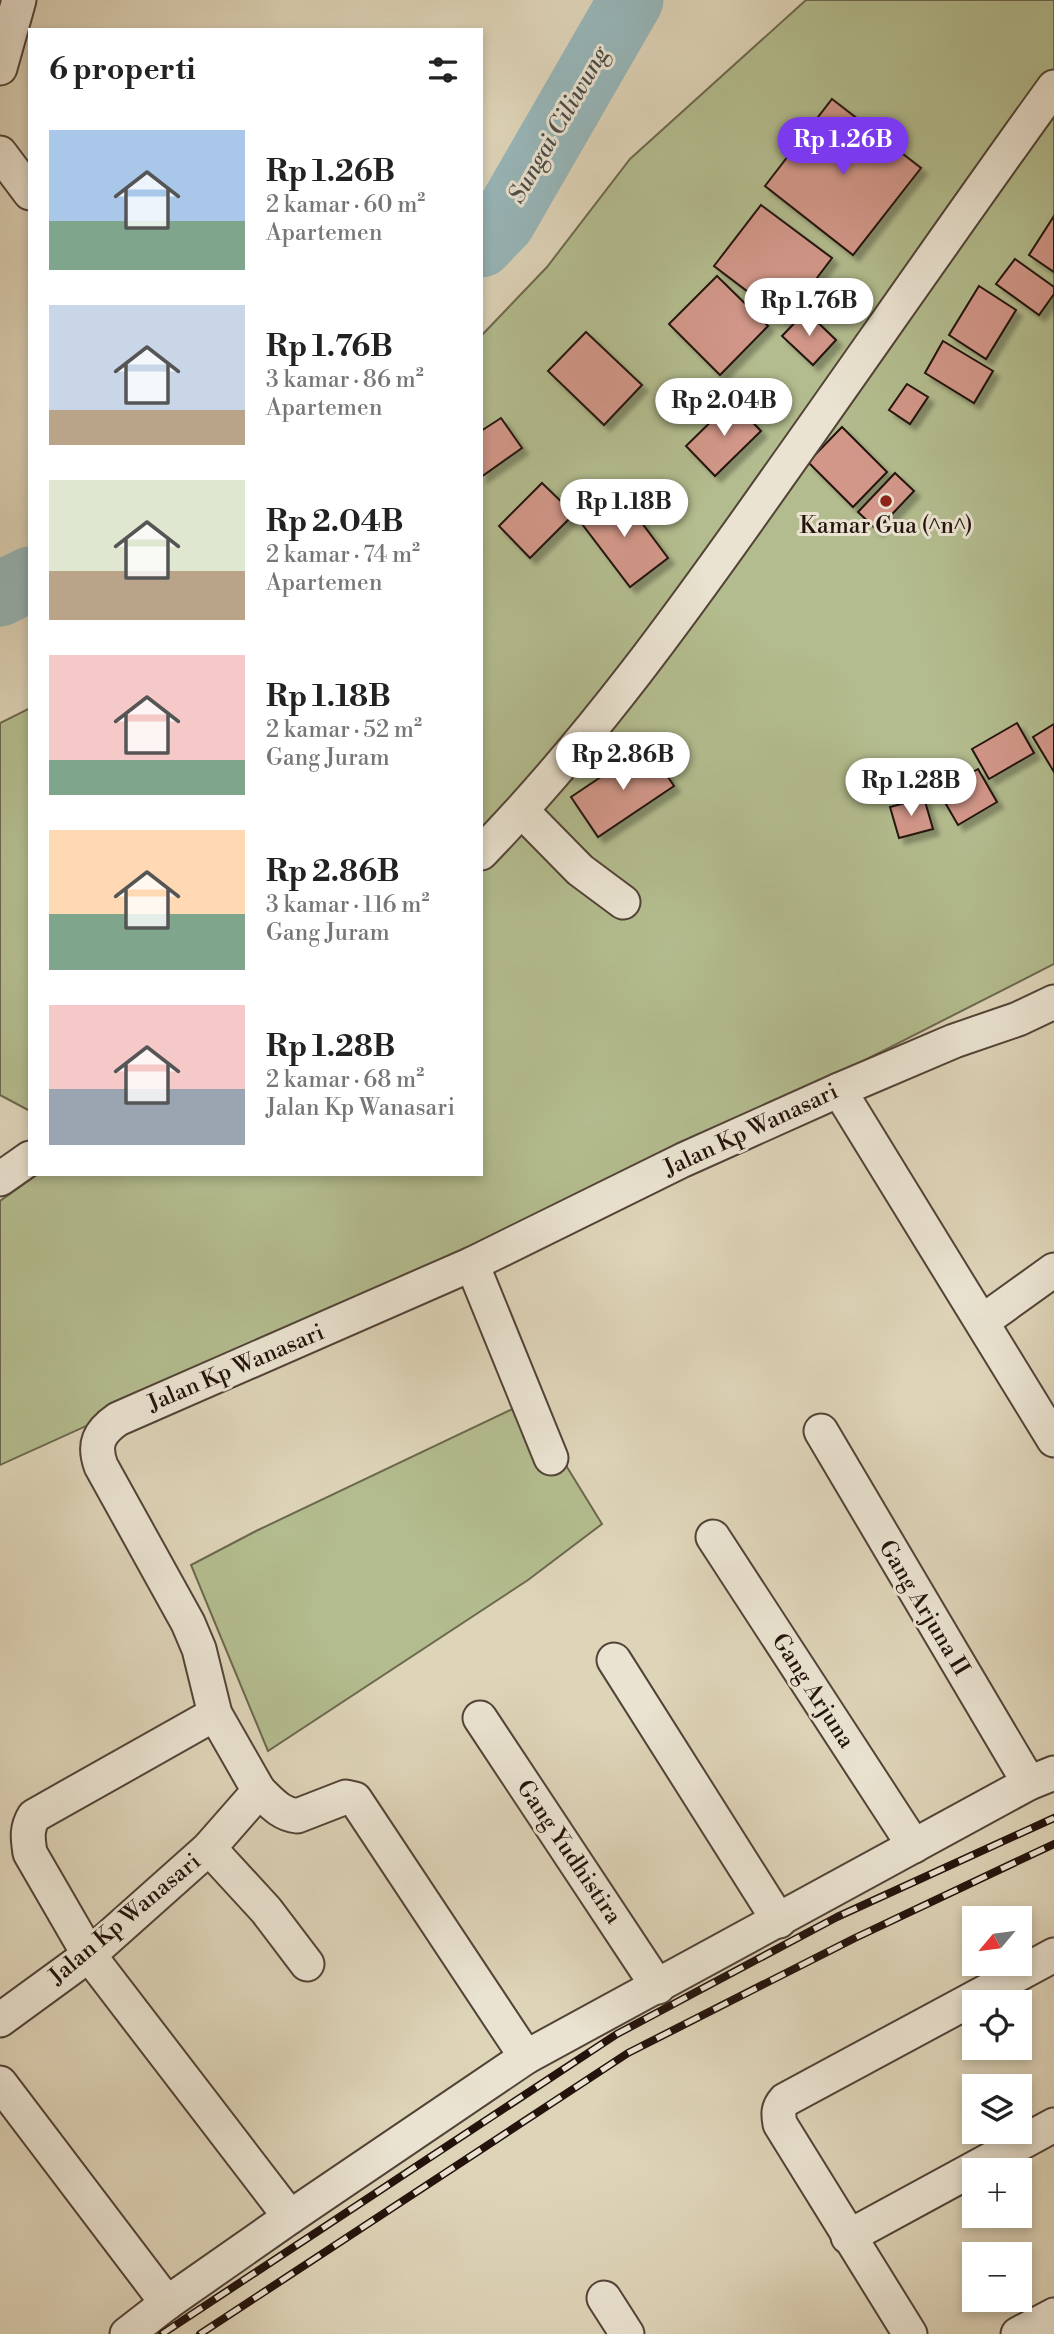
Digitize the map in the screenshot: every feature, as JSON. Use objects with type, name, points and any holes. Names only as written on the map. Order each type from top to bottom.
[{"type":"street","points":[[0,68],[19,0]]},
{"type":"street","points":[[483,851],[522,811],[627,683],[693,597],[1054,87]]},
{"type":"street","points":[[0,153],[28,190]]},
{"type":"street","points":[[522,811],[580,870],[623,902]]},
{"type":"street","name":"Jalan Kp Wanasari","points":[[0,2020],[89,1955],[209,1848],[259,1791],[215,1714],[199,1649],[188,1623],[101,1466],[97,1443],[107,1427],[118,1419],[472,1264],[684,1160],[839,1090],[1054,1002]]},
{"type":"street","points":[[839,1090],[1054,1440]]},
{"type":"street","points":[[0,1179],[28,1159]]},
{"type":"street","points":[[472,1264],[551,1458]]},
{"type":"street","points":[[983,1321],[1054,1270]]},
{"type":"street","name":"Gang Arjuna II","points":[[821,1431],[1042,1778]]},
{"type":"street","name":"Gang Arjuna","points":[[713,1537],[914,1846]]},
{"type":"street","points":[[614,1660],[779,1921]]},
{"type":"street","points":[[215,1714],[34,1816],[29,1825],[30,1853],[89,1955],[290,2217]]},
{"type":"street","name":"Gang Yudhistira","points":[[480,1718],[658,1987]]},
{"type":"street","points":[[127,2334],[290,2217],[526,2057],[1042,1778]]},
{"type":"street","points":[[259,1791],[278,1810],[297,1816],[346,1797],[355,1799],[526,2057]]},
{"type":"street","points":[[209,1848],[265,1910],[307,1964]]},
{"type":"street","points":[[910,2334],[780,2124],[779,2107],[785,2100],[1054,1955]]},
{"type":"street","points":[[0,2084],[167,2303]]},
{"type":"street","points":[[848,2237],[1054,2125]]},
{"type":"street","points":[[604,2298],[627,2334]]},
{"type":"street","points":[[1018,2334],[1054,2315]]},
{"type":"green space","points":[[806,0],[1054,0],[1054,964],[621,1184],[0,1465],[0,1201],[35,1176],[483,1176],[483,334],[547,267],[630,159]]},
{"type":"green space","points":[[28,709],[28,1110],[0,1095],[0,723]]},
{"type":"green space","points":[[527,1402],[602,1524],[528,1580],[268,1751],[191,1565],[256,1531]]},
{"type":"building","points":[[832,99],[921,168],[853,255],[765,186]]},
{"type":"building","points":[[761,205],[832,258],[785,320],[714,266]]},
{"type":"building","points":[[1054,216],[1054,272],[1029,255]]},
{"type":"building","points":[[1015,259],[1054,287],[1054,294],[1039,315],[996,284]]},
{"type":"building","points":[[717,276],[768,326],[720,375],[669,324]]},
{"type":"building","points":[[979,286],[1016,310],[986,359],[949,335]]},
{"type":"building","points":[[806,311],[836,340],[813,365],[782,336]]},
{"type":"building","points":[[586,332],[642,385],[604,425],[548,371]]},
{"type":"building","points":[[943,341],[993,371],[974,403],[925,373]]},
{"type":"building","points":[[907,384],[928,397],[910,424],[889,410]]},
{"type":"building","points":[[732,401],[761,431],[715,476],[686,446]]},
{"type":"building","points":[[501,418],[522,448],[483,476],[483,430]]},
{"type":"building","points":[[842,427],[887,472],[853,507],[808,462]]},
{"type":"building","name":"Kamar Gua (^n^)","points":[[895,473],[914,491],[877,530],[858,512]]},
{"type":"building","points":[[542,483],[574,514],[530,558],[499,526]]},
{"type":"building","points":[[618,491],[668,558],[630,587],[579,520]]},
{"type":"building","points":[[1017,723],[1034,753],[989,779],[972,749]]},
{"type":"building","points":[[1054,724],[1054,772],[1033,737]]},
{"type":"building","points":[[647,746],[674,786],[598,837],[571,797]]},
{"type":"building","points":[[978,769],[997,802],[958,825],[939,792]]},
{"type":"building","points":[[924,798],[933,829],[899,838],[890,807]]},
{"type":"waterway","name":"Sungai Ciliwung","points":[[483,243],[503,222],[631,0]]},
{"type":"waterway","name":"Sungai Ciliwung","points":[[0,594],[28,580]]},
{"type":"railway","points":[[162,2334],[617,2034],[837,1917],[1054,1818]]},
{"type":"railway","points":[[200,2334],[628,2053],[855,1938],[1054,1844]]},
{"type":"place","name":"Kamar Gua (^n^)","points":[[886,501]]}]
